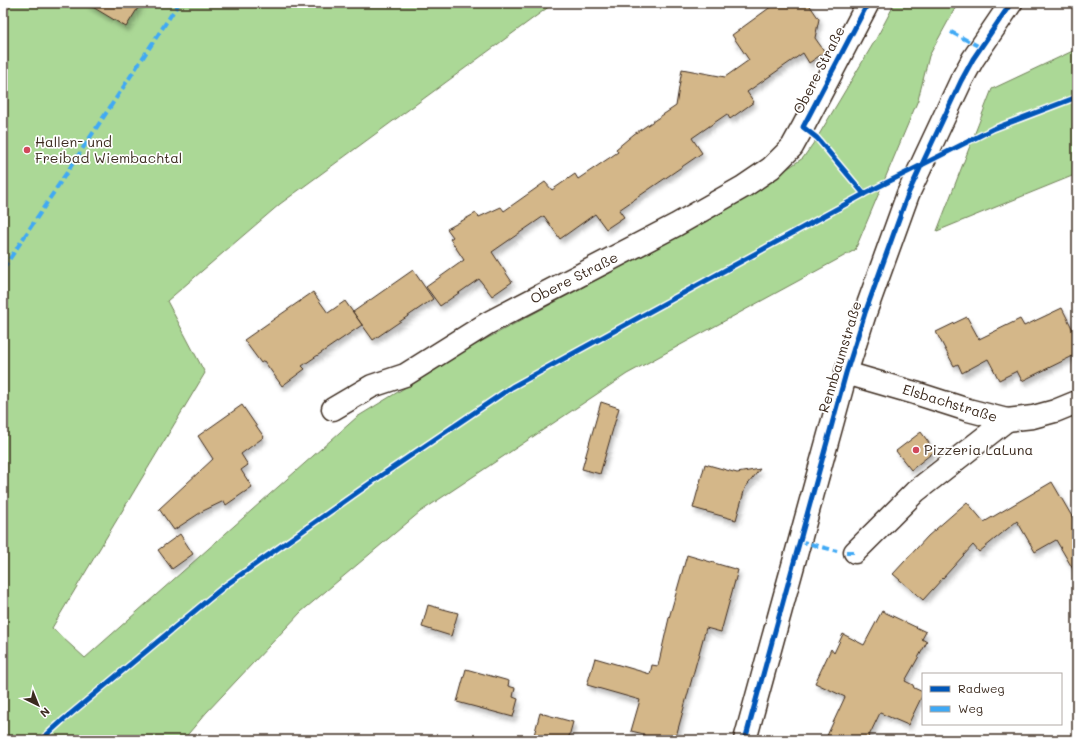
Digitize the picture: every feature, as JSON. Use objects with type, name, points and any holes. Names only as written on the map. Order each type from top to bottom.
[{"type":"street","name":"Obere Straße","points":[[333,409],[372,386],[405,375],[488,323],[676,225],[743,187],[771,168],[792,147],[819,100],[868,3]]},
{"type":"street","name":"Rennbaumstraße","points":[[745,740],[846,373],[865,313],[908,194],[961,81],[973,59],[1011,3]]},
{"type":"street","name":"Elsbachstraße","points":[[846,373],[915,392],[968,410],[1007,420],[1033,418],[1077,402]]},
{"type":"street","points":[[855,552],[916,491],[1007,420]]},
{"type":"green space","points":[[3,3],[554,3],[280,204],[167,301],[205,373],[52,628],[85,658],[357,417],[473,346],[723,212],[803,158],[817,138],[876,39],[895,3],[958,3],[929,56],[918,100],[855,250],[627,374],[420,512],[301,612],[206,713],[183,740],[3,740]]},
{"type":"green space","points":[[1077,49],[1077,174],[937,231],[992,89]]},
{"type":"building","points":[[86,3],[141,3],[126,27]]},
{"type":"building","points":[[776,3],[808,3],[819,19],[815,38],[825,52],[809,63],[803,53],[747,92],[754,102],[730,119],[727,114],[692,138],[702,153],[619,210],[624,217],[606,229],[595,214],[560,239],[544,216],[492,252],[512,282],[492,296],[479,279],[440,306],[426,287],[464,260],[450,239],[453,237],[447,229],[476,213],[479,217],[501,207],[504,211],[545,182],[552,190],[575,174],[578,179],[618,152],[616,149],[634,134],[676,106],[682,69],[725,77],[749,60],[732,35]]},
{"type":"building","points":[[413,270],[433,299],[373,340],[353,312]]},
{"type":"building","points":[[313,292],[328,313],[345,301],[362,325],[302,366],[305,369],[282,386],[264,361],[261,363],[244,340]]},
{"type":"building","points":[[1062,308],[1077,338],[1077,354],[1022,381],[1017,371],[999,380],[988,359],[962,373],[958,364],[954,366],[936,332],[967,317],[979,339],[1020,319],[1024,326]]},
{"type":"building","points":[[601,402],[619,408],[600,474],[582,469]]},
{"type":"building","points":[[242,405],[264,437],[241,454],[248,465],[241,470],[252,487],[226,505],[224,501],[203,511],[174,530],[159,509],[213,459],[198,436]]},
{"type":"building","points":[[921,432],[935,451],[911,470],[896,451]]},
{"type":"building","points":[[705,464],[737,473],[760,469],[745,488],[736,520],[693,508]]},
{"type":"building","points":[[1052,482],[1077,525],[1077,576],[1056,540],[1035,552],[1017,521],[979,552],[973,545],[923,600],[893,574],[928,536],[967,502],[984,522]]},
{"type":"building","points":[[180,534],[193,554],[172,569],[158,550]]},
{"type":"building","points":[[687,555],[738,570],[721,632],[706,628],[675,740],[643,740],[644,734],[631,731],[640,700],[587,685],[595,658],[650,674],[652,665],[658,666],[669,618]]},
{"type":"building","points":[[428,605],[458,613],[451,636],[422,627]]},
{"type":"building","points":[[882,611],[926,632],[922,639],[927,642],[905,681],[922,692],[922,696],[908,725],[880,713],[867,740],[825,740],[845,697],[815,683],[831,649],[834,653],[843,634],[864,645]]},
{"type":"building","points":[[466,669],[509,681],[508,686],[515,688],[513,697],[518,699],[513,717],[457,702]]},
{"type":"building","points":[[540,713],[573,722],[568,740],[552,740],[534,735]]},
{"type":"marked path","points":[[3,269],[179,3]]},
{"type":"marked path","points":[[951,32],[980,47]]},
{"type":"marked path","points":[[799,541],[837,551]]},
{"type":"marked path","points":[[846,552],[855,552]]},
{"type":"cycle path","points":[[864,194],[817,138],[803,127],[868,3]]},
{"type":"cycle path","points":[[745,740],[846,373],[865,313],[908,194],[961,81],[973,59],[1011,3]]},
{"type":"cycle path","points":[[41,740],[226,585],[379,477],[512,387],[864,194],[993,129],[1077,97]]},
{"type":"place","name":"Hallen- und Freibad Wiembachtal","points":[[27,150]]},
{"type":"place","name":"Pizzeria LaLuna","points":[[916,450]]}]
